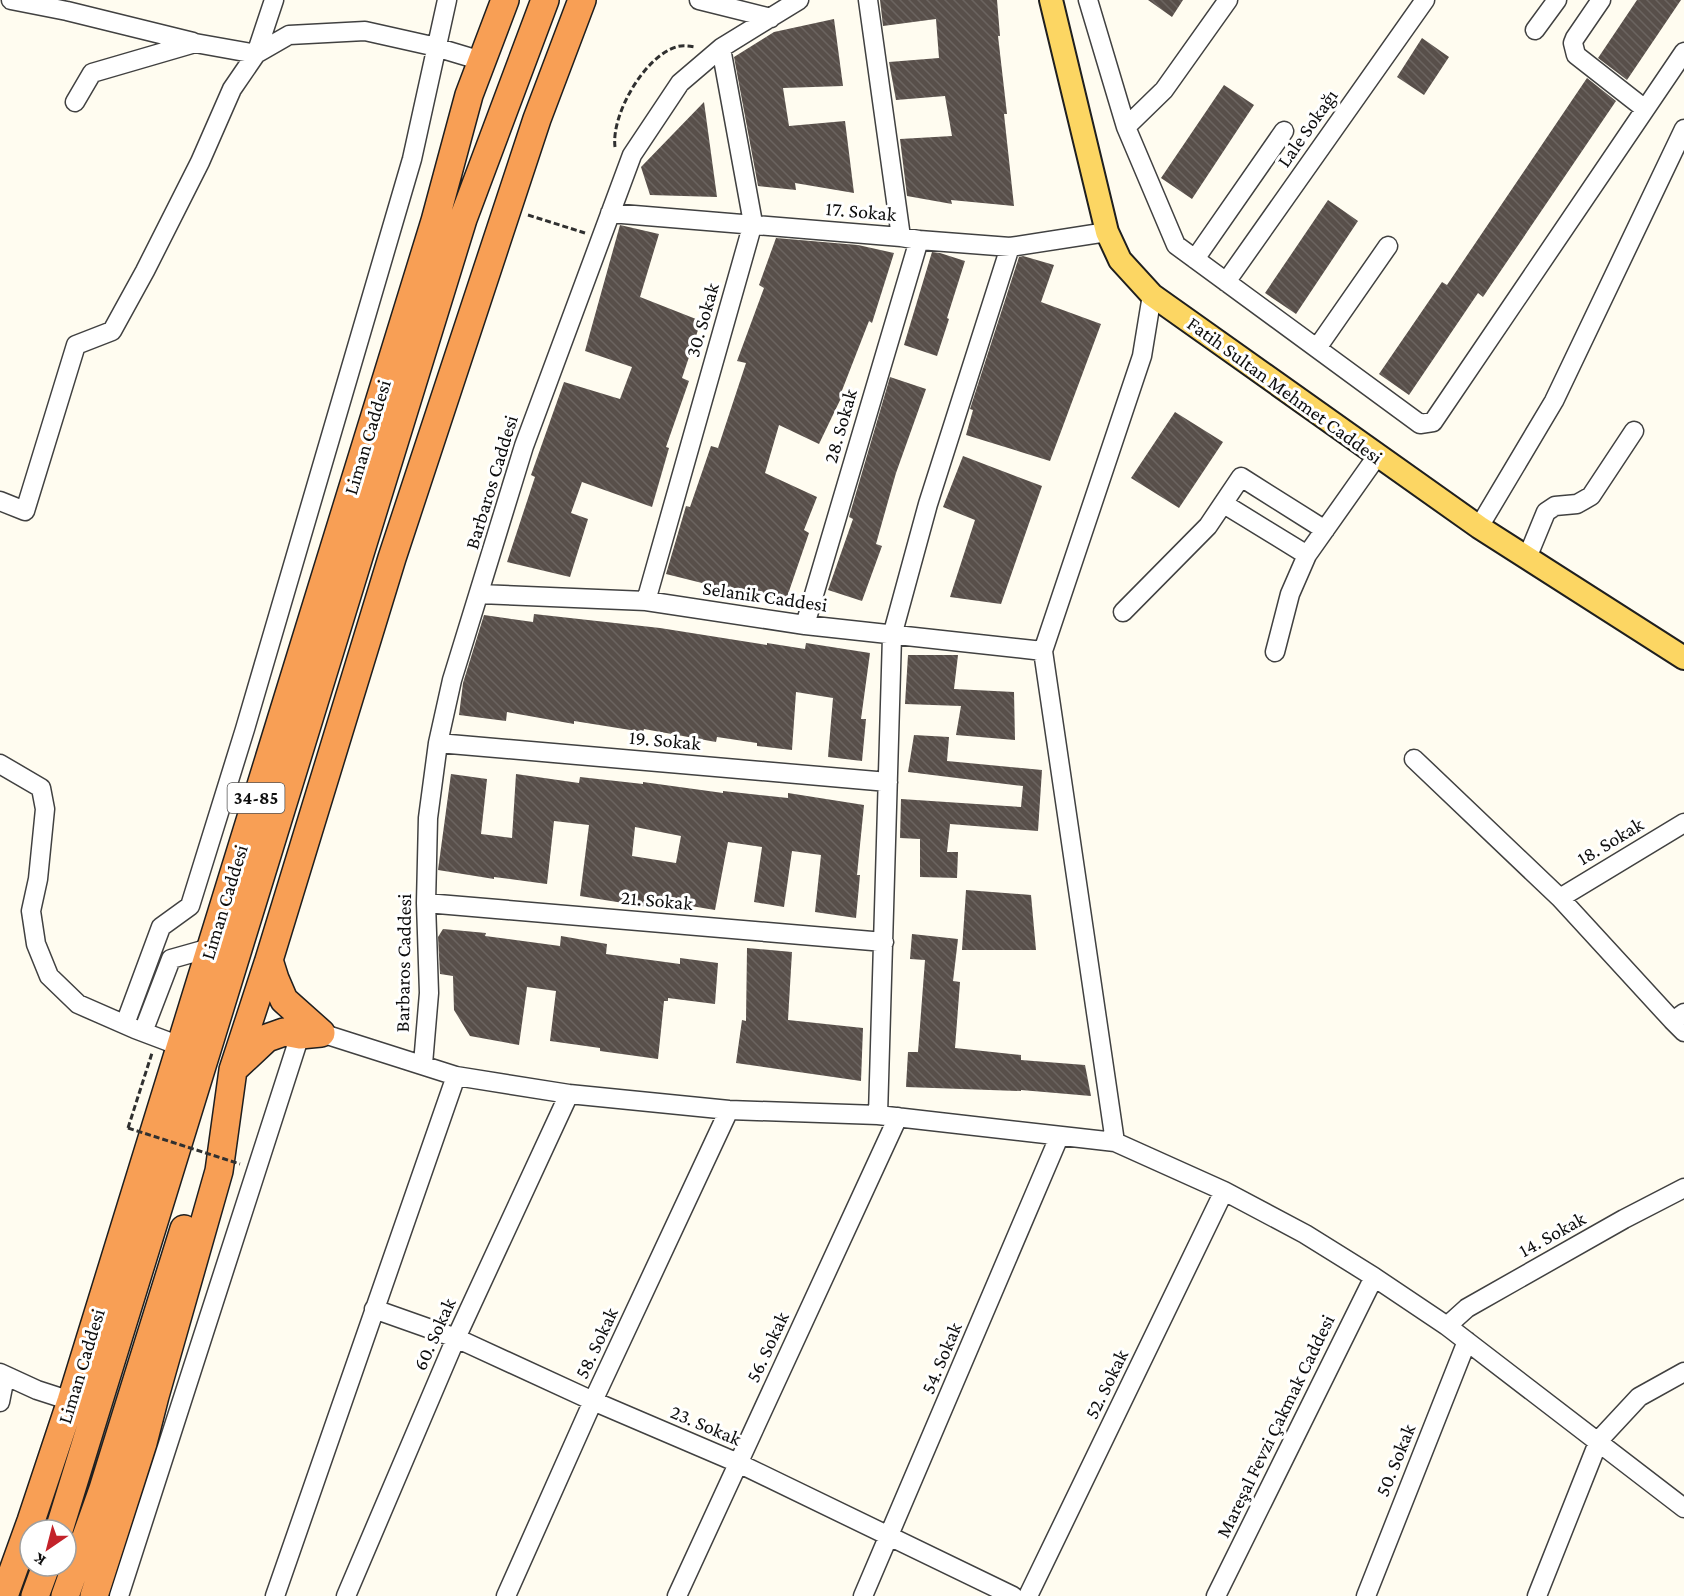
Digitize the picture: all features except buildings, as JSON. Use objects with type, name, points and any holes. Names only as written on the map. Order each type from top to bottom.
[{"type":"highway","name":"Liman Caddesi","points":[[4,1596],[71,1401],[160,1038],[210,948],[435,221],[469,95],[505,0]]},
{"type":"highway","name":"Liman Caddesi","points":[[63,1518],[463,219],[545,0]]},
{"type":"highway","points":[[65,1596],[103,1489],[392,558],[537,118],[582,0]]},
{"type":"highway","points":[[269,960],[285,1000],[310,1034]]},
{"type":"highway","points":[[94,1596],[143,1443],[219,1171],[233,1070],[267,1038],[284,1032],[310,1034]]},
{"type":"highway","points":[[35,1596],[42,1578]]},
{"type":"main road","name":"Fatih Sultan Mehmet Caddesi","points":[[1051,0],[1107,232],[1120,260],[1152,295],[1479,527],[1684,658]]},
{"type":"street","points":[[11,0],[67,11],[195,43],[256,54],[289,35],[365,32],[435,47],[482,61]]},
{"type":"street","points":[[0,501],[25,511],[76,345],[112,331],[200,162],[232,89],[256,54],[274,0]]},
{"type":"street","points":[[124,1024],[161,927],[190,906],[249,718],[408,170],[447,0]]},
{"type":"street","points":[[699,0],[771,18]]},
{"type":"street","name":"Barbaros Caddesi","points":[[423,1064],[429,993],[426,903],[428,818],[438,743],[452,680],[524,446],[632,155],[680,83],[721,48],[799,0]]},
{"type":"street","name":"28. Sokak","points":[[805,625],[910,238],[868,0]]},
{"type":"street","points":[[1088,0],[1126,127],[1176,245],[1420,424],[1433,422],[1684,52]]},
{"type":"street","points":[[1126,127],[1164,90],[1228,0]]},
{"type":"street","points":[[1535,30],[1557,0]]},
{"type":"street","points":[[1601,0],[1575,38],[1573,44],[1576,55],[1645,109]]},
{"type":"street","name":"Lale Sokağı","points":[[1227,282],[1415,4]]},
{"type":"street","points":[[75,102],[92,73],[195,43]]},
{"type":"street","name":"30. Sokak","points":[[646,601],[753,224],[721,48]]},
{"type":"street","points":[[1479,527],[1554,401],[1684,129]]},
{"type":"street","points":[[1195,259],[1284,131]]},
{"type":"street","name":"17. Sokak","points":[[610,213],[1010,247],[1107,232]]},
{"type":"street","points":[[1317,348],[1389,246]]},
{"type":"street","points":[[878,1115],[892,636],[928,504],[1010,247]]},
{"type":"street","points":[[1115,1142],[1043,651],[1142,356],[1152,295]]},
{"type":"street","points":[[1527,558],[1546,512],[1555,506],[1577,504],[1591,496],[1634,431]]},
{"type":"street","points":[[1275,652],[1290,594],[1306,555],[1377,456]]},
{"type":"street","points":[[1123,612],[1208,526],[1240,477],[1325,530]]},
{"type":"street","points":[[1224,504],[1306,555]]},
{"type":"street","name":"Selanik Caddesi","points":[[479,594],[646,601],[892,636],[1043,651]]},
{"type":"street","name":"19. Sokak","points":[[438,743],[888,782]]},
{"type":"street","points":[[1414,759],[1560,898],[1680,1022]]},
{"type":"street","points":[[0,764],[41,788],[45,808],[38,879],[31,911],[36,944],[49,976],[78,1004],[160,1038],[171,959],[210,948]]},
{"type":"street","name":"18. Sokak","points":[[1560,898],[1684,823]]},
{"type":"street","name":"21. Sokak","points":[[426,903],[884,942]]},
{"type":"street","points":[[119,1596],[310,1034],[423,1064],[456,1076],[569,1094],[729,1110],[878,1115],[1115,1142],[1224,1191],[1305,1234],[1374,1277],[1447,1326],[1599,1440],[1684,1508]]},
{"type":"street","points":[[275,1596],[456,1076]]},
{"type":"street","name":"60. Sokak","points":[[346,1596],[456,1338],[569,1094]]},
{"type":"street","name":"58. Sokak","points":[[506,1596],[593,1401],[729,1110]]},
{"type":"street","name":"56. Sokak","points":[[677,1596],[898,1117]]},
{"type":"street","name":"54. Sokak","points":[[863,1596],[1059,1137]]},
{"type":"street","name":"14. Sokak","points":[[1447,1326],[1467,1308],[1624,1219],[1684,1188]]},
{"type":"street","name":"52. Sokak","points":[[1028,1596],[1224,1191]]},
{"type":"street","name":"Mareşal Fevzi Çakmak Caddesi","points":[[1216,1596],[1374,1277]]},
{"type":"street","name":"23. Sokak","points":[[374,1309],[456,1338],[593,1401],[738,1463],[1013,1596]]},
{"type":"street","name":"50. Sokak","points":[[1366,1596],[1467,1341]]},
{"type":"street","points":[[1537,1596],[1599,1440],[1639,1397],[1684,1372]]},
{"type":"street","points":[[0,1402],[3,1375],[36,1390],[71,1401]]},
{"type":"path","points":[[626,171],[616,153],[614,136],[633,86],[640,75],[657,57],[678,46],[721,48]]},
{"type":"path","points":[[507,208],[600,239]]},
{"type":"path","points":[[160,1038],[128,1128],[240,1164]]}]
